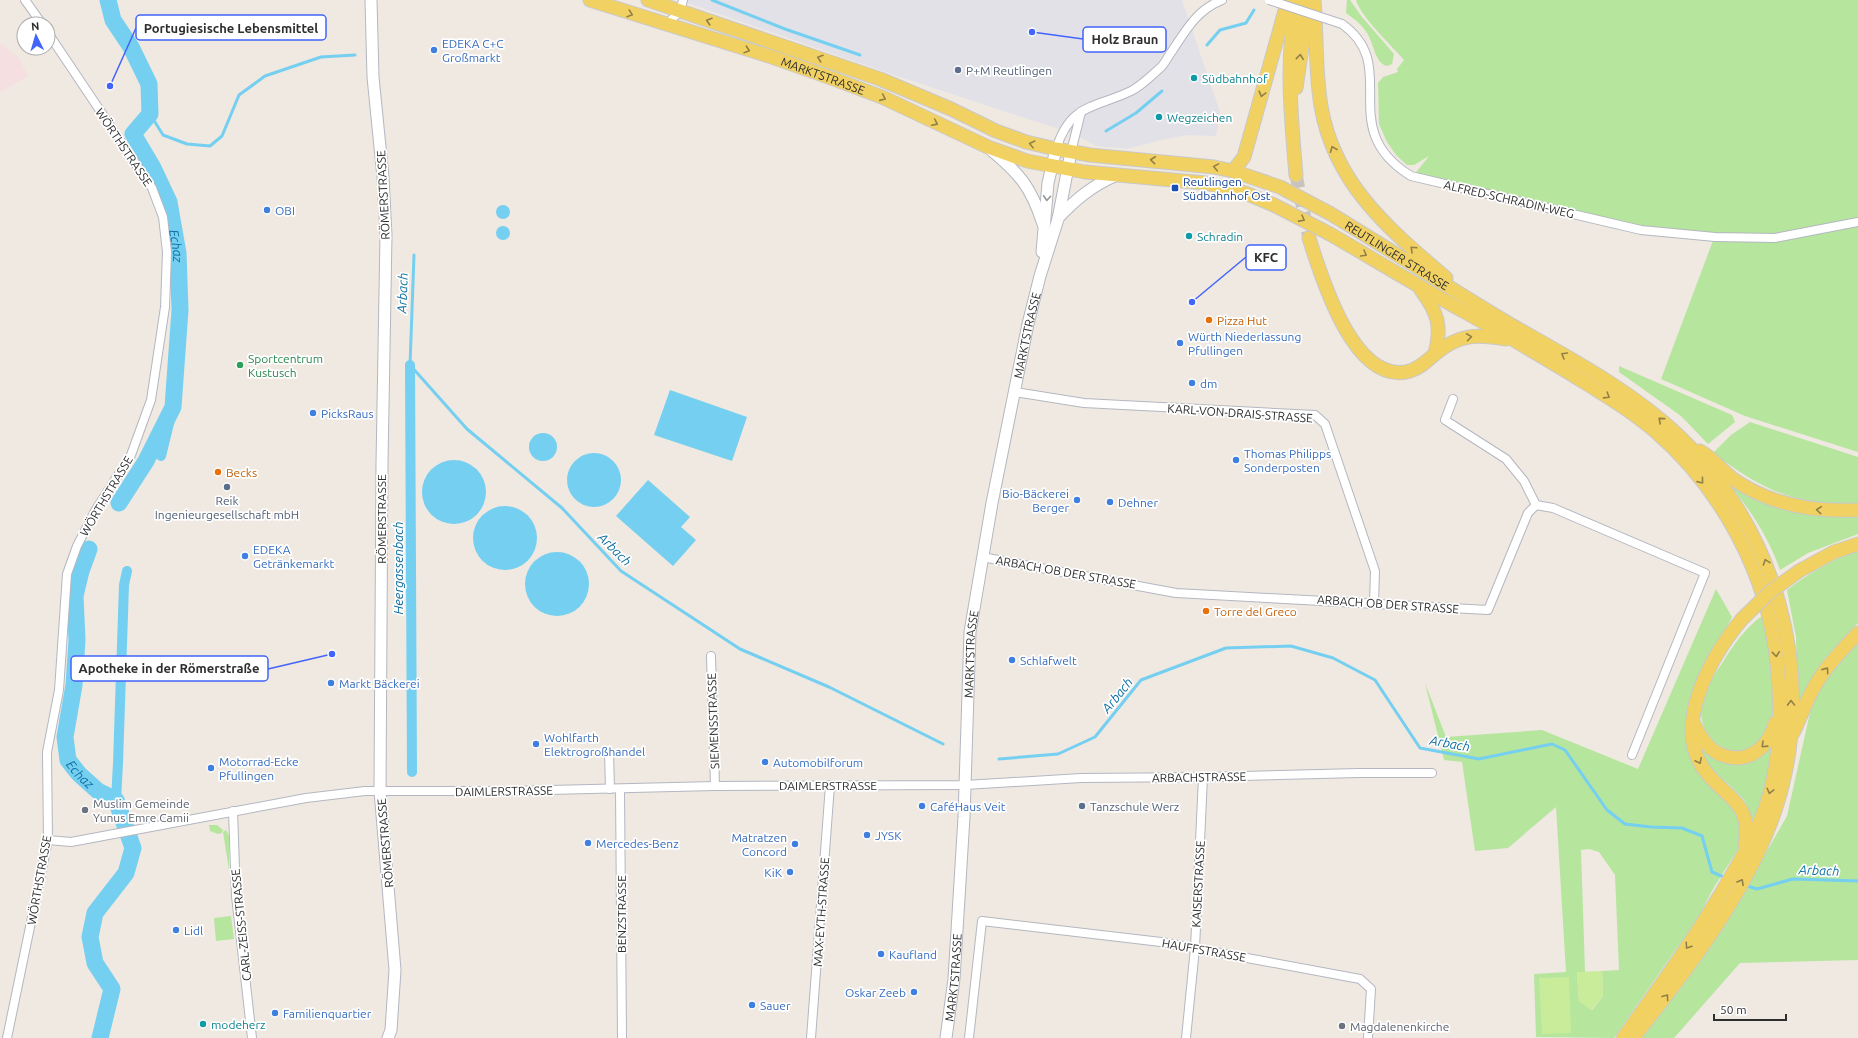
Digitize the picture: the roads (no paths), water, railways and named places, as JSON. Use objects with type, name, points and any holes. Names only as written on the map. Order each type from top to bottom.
[{"type":"main road","name":"RÖMERSTRASSE","points":[[371,0],[373,78],[383,177],[386,235],[382,472],[380,791],[395,970],[391,1030],[388,1038]]},
{"type":"main road","name":"MARKTSTRASSE","points":[[590,0],[765,55],[882,97],[988,147],[1027,161],[1066,169],[1058,219],[1040,276],[1015,392],[982,557],[970,632],[965,785],[954,979],[946,1038]]},
{"type":"main road","name":"MARKTSTRASSE","points":[[648,0],[681,5],[880,78],[952,109],[996,131],[1026,142],[1070,152]]},
{"type":"main road","points":[[1233,171],[1244,157],[1254,128],[1288,0]]},
{"type":"main road","points":[[1296,175],[1289,65],[1297,0]]},
{"type":"main road","points":[[1292,109],[1309,0]]},
{"type":"main road","points":[[1314,0],[1321,104],[1328,134],[1341,165],[1360,197],[1374,212],[1474,303]]},
{"type":"main road","points":[[988,147],[1011,166],[1030,191],[1044,231]]},
{"type":"main road","points":[[1051,166],[1056,149]]},
{"type":"main road","points":[[1066,169],[1070,152]]},
{"type":"main road","name":"REUTLINGER STRASSE","points":[[1070,152],[1192,164],[1233,171],[1280,187],[1331,214],[1474,303],[1628,395],[1690,446]]},
{"type":"main road","name":"MARKTSTRASSE","points":[[1040,276],[1048,183],[1051,166]]},
{"type":"main road","name":"REUTLINGER STRASSE","points":[[1066,169],[1117,175],[1206,182],[1245,193],[1274,204],[1330,234],[1515,340],[1621,406],[1655,431],[1676,451],[1702,481],[1724,513],[1738,537],[1761,588],[1775,647],[1778,678],[1778,710]]},
{"type":"main road","points":[[1058,219],[1093,186],[1117,175]]},
{"type":"main road","points":[[1309,238],[1322,276],[1342,322],[1360,352],[1371,362],[1383,369],[1397,372],[1410,371],[1423,365],[1435,354],[1460,338],[1472,336],[1515,340]]},
{"type":"main road","points":[[1418,285],[1434,307],[1437,316],[1439,328],[1435,354]]},
{"type":"main road","points":[[1690,446],[1709,456],[1724,472],[1741,484],[1769,498],[1803,508],[1820,510],[1858,510]]},
{"type":"main road","points":[[1633,1038],[1662,1001],[1763,839],[1777,802],[1792,721],[1789,653],[1782,609],[1774,584],[1761,551],[1735,504],[1690,446]]},
{"type":"main road","points":[[1744,853],[1747,835],[1743,811],[1706,772],[1699,762],[1695,751],[1693,723],[1695,705],[1714,660],[1730,634],[1742,619],[1770,592],[1799,571],[1834,552],[1858,544]]},
{"type":"main road","points":[[1789,742],[1812,690],[1836,656],[1858,633]]},
{"type":"main road","points":[[1693,723],[1700,736],[1714,751],[1722,756],[1737,758],[1753,754],[1763,747],[1772,736],[1778,710]]},
{"type":"main road","points":[[1623,1038],[1716,915],[1737,866],[1766,806],[1775,769],[1779,730],[1778,710]]},
{"type":"street","points":[[25,0],[36,16]]},
{"type":"street","name":"ALFRED-SCHRADIN-WEG","points":[[1269,0],[1342,24],[1359,38],[1368,57],[1371,74],[1370,115],[1376,140],[1389,159],[1411,176],[1641,230],[1715,237],[1775,238],[1858,222]]},
{"type":"street","points":[[1056,149],[1066,126],[1081,112],[1094,104],[1131,90],[1161,67],[1194,18],[1217,1]]},
{"type":"street","points":[[666,3],[666,25]]},
{"type":"street","points":[[666,25],[681,5]]},
{"type":"street","name":"WÖRTHSTRASSE","points":[[7,1038],[48,840],[47,752],[59,690],[67,574],[77,546],[95,511],[131,455],[151,400],[165,307],[167,252],[163,217],[152,188],[56,45]]},
{"type":"street","points":[[1070,152],[1081,112]]},
{"type":"street","name":"KARL-VON-DRAIS-STRASSE","points":[[1015,392],[1084,403],[1315,415],[1325,424],[1375,571],[1374,603]]},
{"type":"street","points":[[1453,399],[1445,420],[1506,459],[1524,481],[1536,505],[1553,508],[1705,573],[1632,755]]},
{"type":"street","name":"ARBACH OB DER STRASSE","points":[[982,557],[1176,593],[1488,610],[1528,513],[1536,505]]},
{"type":"street","name":"SIEMENSSTRASSE","points":[[711,656],[715,786]]},
{"type":"street","points":[[609,752],[610,790]]},
{"type":"street","name":"ARBACHSTRASSE","points":[[965,785],[1081,778],[1203,778],[1359,773],[1432,774]]},
{"type":"street","name":"KAISERSTRASSE","points":[[1186,1038],[1195,948],[1203,778]]},
{"type":"street","name":"MAX-EYTH-STRASSE","points":[[811,1038],[830,785]]},
{"type":"street","name":"DAIMLERSTRASSE","points":[[48,840],[71,842],[306,798],[365,791],[610,790],[715,786],[965,785]]},
{"type":"street","name":"BENZSTRASSE","points":[[620,789],[622,1038]]},
{"type":"street","name":"CARL-ZEISS-STRASSE","points":[[233,811],[236,896],[252,1038]]},
{"type":"street","name":"HAUFFSTRASSE","points":[[968,1038],[982,921],[1195,948],[1360,979],[1371,989],[1368,1038]]},
{"type":"water","points":[[500,205],[506,205],[510,209],[510,215],[506,219],[500,219],[496,215],[496,209]]},
{"type":"water","points":[[500,226],[506,226],[510,230],[510,236],[506,240],[500,240],[496,236],[496,230]]},
{"type":"water","points":[[670,390],[747,417],[732,461],[654,435]]},
{"type":"water","points":[[543,433],[553,437],[557,447],[553,457],[543,461],[533,457],[529,447],[533,437]]},
{"type":"water","points":[[589,453],[599,453],[609,457],[617,465],[621,475],[621,485],[617,495],[609,503],[599,507],[589,507],[579,503],[571,495],[567,485],[567,475],[571,465],[579,457]]},
{"type":"water","points":[[454,460],[466,462],[477,469],[484,480],[486,492],[484,504],[477,515],[466,522],[454,524],[442,522],[431,515],[424,504],[422,492],[424,480],[431,469],[442,462]]},
{"type":"water","points":[[648,480],[690,517],[681,527],[696,540],[673,566],[616,516]]},
{"type":"water","points":[[505,506],[517,508],[528,515],[535,526],[537,538],[535,550],[528,561],[517,568],[505,570],[493,568],[482,561],[475,550],[473,538],[475,526],[482,515],[493,508]]},
{"type":"water","points":[[557,552],[569,554],[580,561],[587,572],[589,584],[587,596],[580,607],[569,614],[557,616],[545,614],[534,607],[527,596],[525,584],[527,572],[534,561],[545,554]]},
{"type":"waterway","name":"Echaz","points":[[108,0],[113,20],[131,47],[149,84],[150,114],[133,134],[152,166],[169,202],[178,253],[180,310],[173,407],[146,461],[119,503]]},
{"type":"waterway","points":[[712,0],[785,29],[860,55]]},
{"type":"waterway","points":[[1207,45],[1220,30],[1246,23],[1254,10]]},
{"type":"waterway","name":"Arbach","points":[[150,114],[163,135],[187,144],[210,146],[222,136],[239,95],[265,76],[321,57],[355,55]]},
{"type":"waterway","points":[[1106,131],[1136,113],[1162,91]]},
{"type":"waterway","name":"Arbach","points":[[414,255],[410,365],[467,429],[562,508],[621,571],[740,649],[829,687],[943,744]]},
{"type":"waterway","name":"Heergassenbach","points":[[410,365],[412,772]]},
{"type":"waterway","points":[[161,456],[173,407]]},
{"type":"waterway","name":"Echaz","points":[[89,549],[81,571],[75,596],[77,640],[74,685],[65,737],[68,760],[79,774],[98,791],[116,800],[133,848],[126,873],[95,913],[90,937],[95,963],[112,989],[100,1038]]},
{"type":"waterway","points":[[116,800],[124,585],[127,571]]},
{"type":"waterway","name":"Arbach","points":[[999,759],[1058,754],[1095,737],[1141,680],[1226,648],[1291,646],[1333,658],[1375,680],[1420,748],[1479,759],[1552,744],[1565,750],[1607,810],[1625,824],[1682,828],[1702,836],[1712,872],[1726,878]]},
{"type":"waterway","name":"Arbach","points":[[1744,885],[1757,889],[1793,879],[1858,881]]},
{"type":"tunnel","points":[[1296,175],[1309,238]]},
{"type":"place","name":"Holz Braun","points":[[1032,32]]},
{"type":"place","name":"EDEKA C+C Großmarkt","points":[[434,50]]},
{"type":"place","name":"P+M Reutlingen","points":[[958,70]]},
{"type":"place","name":"Südbahnhof","points":[[1194,78]]},
{"type":"place","name":"Portugiesische Lebensmittel","points":[[110,86]]},
{"type":"place","name":"Wegzeichen","points":[[1159,117]]},
{"type":"place","name":"Reutlingen Südbahnhof Ost","points":[[1175,188]]},
{"type":"place","name":"OBI","points":[[267,210]]},
{"type":"place","name":"Schradin","points":[[1189,236]]},
{"type":"place","name":"KFC","points":[[1192,302]]},
{"type":"place","name":"Pizza Hut","points":[[1209,320]]},
{"type":"place","name":"Würth Niederlassung Pfullingen","points":[[1180,343]]},
{"type":"place","name":"Sportcentrum Kustusch","points":[[240,365]]},
{"type":"place","name":"dm","points":[[1192,383]]},
{"type":"place","name":"PicksRaus","points":[[313,413]]},
{"type":"place","name":"Thomas Philipps Sonderposten","points":[[1236,460]]},
{"type":"place","name":"Becks","points":[[218,472]]},
{"type":"place","name":"Reik Ingenieurgesellschaft mbH","points":[[227,487]]},
{"type":"place","name":"Bio-Bäckerei Berger","points":[[1077,500]]},
{"type":"place","name":"Dehner","points":[[1110,502]]},
{"type":"place","name":"EDEKA Getränkemarkt","points":[[245,556]]},
{"type":"place","name":"Torre del Greco","points":[[1206,611]]},
{"type":"place","name":"Apotheke in der Römerstraße","points":[[332,654]]},
{"type":"place","name":"Schlafwelt","points":[[1012,660]]},
{"type":"place","name":"Markt Bäckerei","points":[[331,683]]},
{"type":"place","name":"Wohlfarth Elektrogroßhandel","points":[[536,744]]},
{"type":"place","name":"Automobilforum","points":[[765,762]]},
{"type":"place","name":"Motorrad-Ecke Pfullingen","points":[[211,768]]},
{"type":"place","name":"CaféHaus Veit","points":[[922,806]]},
{"type":"place","name":"Tanzschule Werz","points":[[1082,806]]},
{"type":"place","name":"Muslim Gemeinde Yunus Emre Camii","points":[[85,810]]},
{"type":"place","name":"JYSK","points":[[867,835]]},
{"type":"place","name":"Mercedes-Benz","points":[[588,843]]},
{"type":"place","name":"Matratzen Concord","points":[[795,844]]},
{"type":"place","name":"KiK","points":[[790,872]]},
{"type":"place","name":"Lidl","points":[[176,930]]},
{"type":"place","name":"Kaufland","points":[[881,954]]},
{"type":"place","name":"Oskar Zeeb","points":[[914,992]]},
{"type":"place","name":"Sauer","points":[[752,1005]]},
{"type":"place","name":"Familienquartier","points":[[275,1013]]},
{"type":"place","name":"modeherz","points":[[203,1024]]},
{"type":"place","name":"Magdalenenkirche","points":[[1342,1026]]}]
